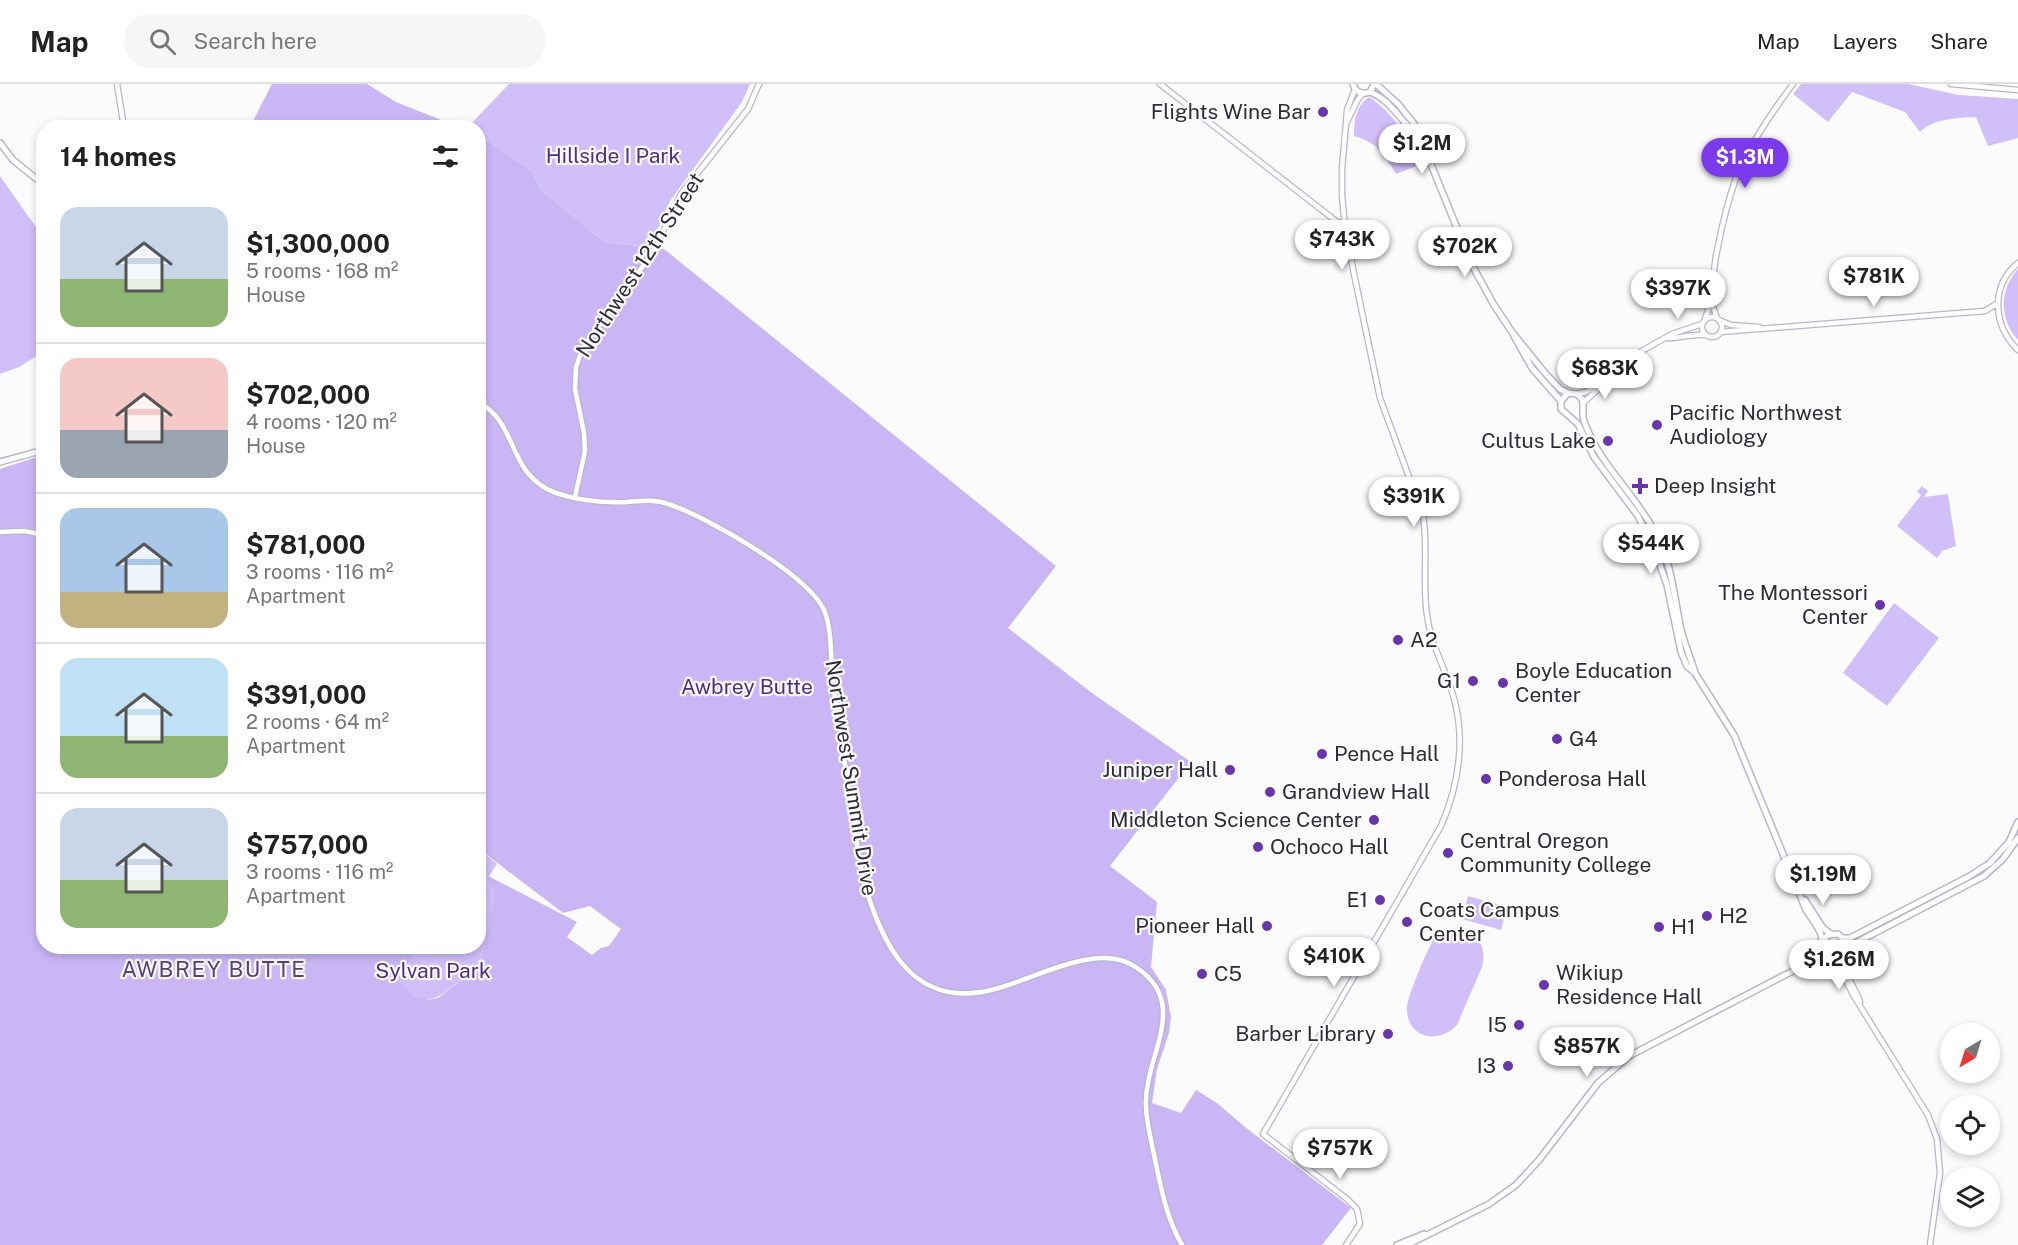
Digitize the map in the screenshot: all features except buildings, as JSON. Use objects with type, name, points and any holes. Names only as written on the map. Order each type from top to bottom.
[{"type":"main road","points":[[1370,92],[1375,84],[1407,114],[1415,125],[1472,265],[1494,305],[1512,332],[1560,389],[1577,394],[1584,402],[1582,412],[1584,422],[1597,449],[1656,533],[1666,559],[1678,605],[1680,626],[1695,673],[1734,735],[1806,910],[1820,933],[1821,945],[1829,958]]},
{"type":"main road","points":[[1354,87],[1363,93],[1370,92],[1378,95],[1394,108],[1417,134]]},
{"type":"main road","points":[[0,143],[13,160],[36,179]]},
{"type":"main road","points":[[1512,332],[1532,369],[1561,401]]},
{"type":"main road","points":[[1568,393],[1561,401],[1563,412],[1578,424],[1594,457],[1638,516],[1656,554],[1667,585],[1681,652],[1687,666],[1695,673]]},
{"type":"main road","points":[[1572,418],[1582,412]]},
{"type":"main road","points":[[0,462],[36,452]]},
{"type":"main road","points":[[1843,938],[1850,938],[1968,877],[1990,863],[2009,842],[2018,822]]},
{"type":"main road","points":[[1397,1245],[1489,1204],[1516,1185],[1539,1160],[1598,1083],[1629,1056],[1820,958],[1837,958],[1846,948],[1984,876],[2003,859],[2018,838]]},
{"type":"main road","points":[[1800,892],[1823,928],[1831,934]]},
{"type":"main road","points":[[1783,976],[1812,958],[1825,937],[1831,934],[1838,934],[1843,938],[1846,948]]},
{"type":"main road","points":[[1407,1245],[1428,1233]]},
{"type":"street","points":[[117,84],[123,120]]},
{"type":"street","name":"Northwest 12th Street","points":[[575,497],[585,451],[584,433],[575,388],[576,367],[583,347],[652,254],[681,194],[748,109],[759,84]]},
{"type":"street","points":[[1160,84],[1345,228]]},
{"type":"street","points":[[1705,334],[1702,330],[1703,322],[1711,300],[1716,253],[1726,208],[1738,174],[1765,124],[1793,84]]},
{"type":"street","points":[[1951,84],[2018,90]]},
{"type":"street","points":[[1346,1245],[1360,1224],[1357,1209],[1263,1134],[1441,826],[1455,787],[1459,757],[1459,729],[1454,697],[1427,620],[1426,542],[1423,515],[1377,387],[1345,228],[1342,168],[1347,110],[1354,87]]},
{"type":"street","points":[[1346,124],[1363,93]]},
{"type":"street","points":[[2018,263],[2005,276],[1998,303],[1999,316],[2005,334],[2018,350]]},
{"type":"street","points":[[1711,300],[1721,332]]},
{"type":"street","points":[[1985,311],[1998,303]]},
{"type":"street","points":[[1584,402],[1640,352],[1711,317],[1731,325],[1764,327],[1985,311],[1999,316]]},
{"type":"street","points":[[1668,338],[1674,339],[1695,333],[1712,337],[1731,330],[1748,331],[1764,327]]},
{"type":"street","points":[[1577,394],[1609,380]]},
{"type":"street","name":"Northwest Summit Drive","points":[[486,407],[500,420],[520,463],[531,477],[550,490],[600,501],[668,503],[743,540],[795,578],[818,601],[827,621],[832,680],[862,876],[868,899],[891,950],[911,974],[929,985],[949,992],[977,993],[996,989],[1051,968],[1090,958],[1105,958],[1119,959],[1134,965],[1152,981],[1160,995],[1164,1020],[1146,1092],[1146,1116],[1162,1192],[1174,1231],[1182,1245]]},
{"type":"street","points":[[0,532],[24,531],[36,533]]},
{"type":"street","points":[[1843,954],[1841,960],[1843,967],[1853,984],[1862,1008]]},
{"type":"street","points":[[1829,958],[1837,964],[1928,1115],[1937,1139],[1940,1173],[1929,1245]]},
{"type":"green space","points":[[272,84],[367,84],[396,102],[441,120],[254,120]]},
{"type":"green space","name":"Hillside I Park","points":[[509,84],[750,84],[742,102],[670,201],[650,247],[604,242],[540,189],[532,171],[486,140],[486,120],[475,120]]},
{"type":"green space","points":[[1801,84],[1908,84],[1959,95],[2018,99],[2018,138],[1988,146],[1976,117],[1939,121],[1920,132],[1905,112],[1852,92],[1828,122],[1793,94]]},
{"type":"green space","points":[[1369,97],[1393,118],[1410,145],[1419,165],[1396,174],[1380,150],[1369,142],[1354,136],[1357,114],[1361,105]]},
{"type":"green space","name":"Awbrey Butte","points":[[486,140],[532,171],[540,189],[604,242],[664,249],[1056,566],[1008,628],[1092,693],[1191,762],[1110,866],[1157,902],[1151,967],[1166,990],[1171,1017],[1169,1033],[1157,1069],[1152,1103],[1181,1113],[1196,1090],[1217,1103],[1351,1208],[1322,1245],[0,1245],[0,469],[36,457],[36,954],[416,954],[396,979],[414,996],[428,1000],[438,998],[463,979],[479,972],[483,954],[486,954],[486,938],[495,894],[488,876],[577,922],[567,937],[592,955],[601,948],[609,946],[621,929],[590,906],[563,913],[486,854]]},
{"type":"green space","points":[[0,176],[36,227],[36,356],[19,367],[0,374]]},
{"type":"green space","points":[[2018,269],[2018,340],[2007,323],[2004,304],[2007,286]]},
{"type":"green space","points":[[1922,486],[1928,491],[1924,497],[1948,494],[1956,546],[1942,551],[1937,558],[1897,526],[1921,495],[1917,492]]},
{"type":"green space","points":[[1894,603],[1939,638],[1887,706],[1843,673]]},
{"type":"green space","name":"Sylvan Park","points":[[486,855],[497,864],[489,876],[498,883],[486,939]]},
{"type":"green space","points":[[1468,896],[1507,907],[1501,930],[1462,919]]},
{"type":"green space","points":[[1459,928],[1472,933],[1480,942],[1483,954],[1482,967],[1457,1025],[1441,1035],[1425,1035],[1412,1027],[1408,1019],[1410,994],[1424,959],[1437,935]]},
{"type":"green space","name":"Sylvan Park","points":[[416,954],[483,954],[479,972],[466,977],[432,999],[420,999],[408,992],[396,979]]},
{"type":"place","name":"Flights Wine Bar","points":[[1323,112]]},
{"type":"place","name":"Pacific Northwest Audiology","points":[[1657,425]]},
{"type":"place","name":"Cultus Lake","points":[[1608,441]]},
{"type":"place","name":"Deep Insight","points":[[1640,486]]},
{"type":"place","name":"The Montessori Center","points":[[1880,605]]},
{"type":"place","name":"A2","points":[[1398,640]]},
{"type":"place","name":"G1","points":[[1473,681]]},
{"type":"place","name":"Boyle Education Center","points":[[1503,683]]},
{"type":"place","name":"G4","points":[[1557,739]]},
{"type":"place","name":"Pence Hall","points":[[1322,754]]},
{"type":"place","name":"Juniper Hall","points":[[1230,770]]},
{"type":"place","name":"Ponderosa Hall","points":[[1486,779]]},
{"type":"place","name":"Grandview Hall","points":[[1270,792]]},
{"type":"place","name":"Middleton Science Center","points":[[1374,820]]},
{"type":"place","name":"Ochoco Hall","points":[[1258,847]]},
{"type":"place","name":"Central Oregon Community College","points":[[1448,853]]},
{"type":"place","name":"E1","points":[[1380,900]]},
{"type":"place","name":"H2","points":[[1707,916]]},
{"type":"place","name":"Coats Campus Center","points":[[1407,922]]},
{"type":"place","name":"Pioneer Hall","points":[[1267,926]]},
{"type":"place","name":"H1","points":[[1659,927]]},
{"type":"place","name":"C5","points":[[1202,974]]},
{"type":"place","name":"Wikiup Residence Hall","points":[[1544,985]]},
{"type":"place","name":"I5","points":[[1519,1025]]},
{"type":"place","name":"Barber Library","points":[[1388,1034]]},
{"type":"place","name":"I3","points":[[1508,1066]]},
{"type":"district","name":"AWBREY BUTTE","points":[[214,969]]}]
